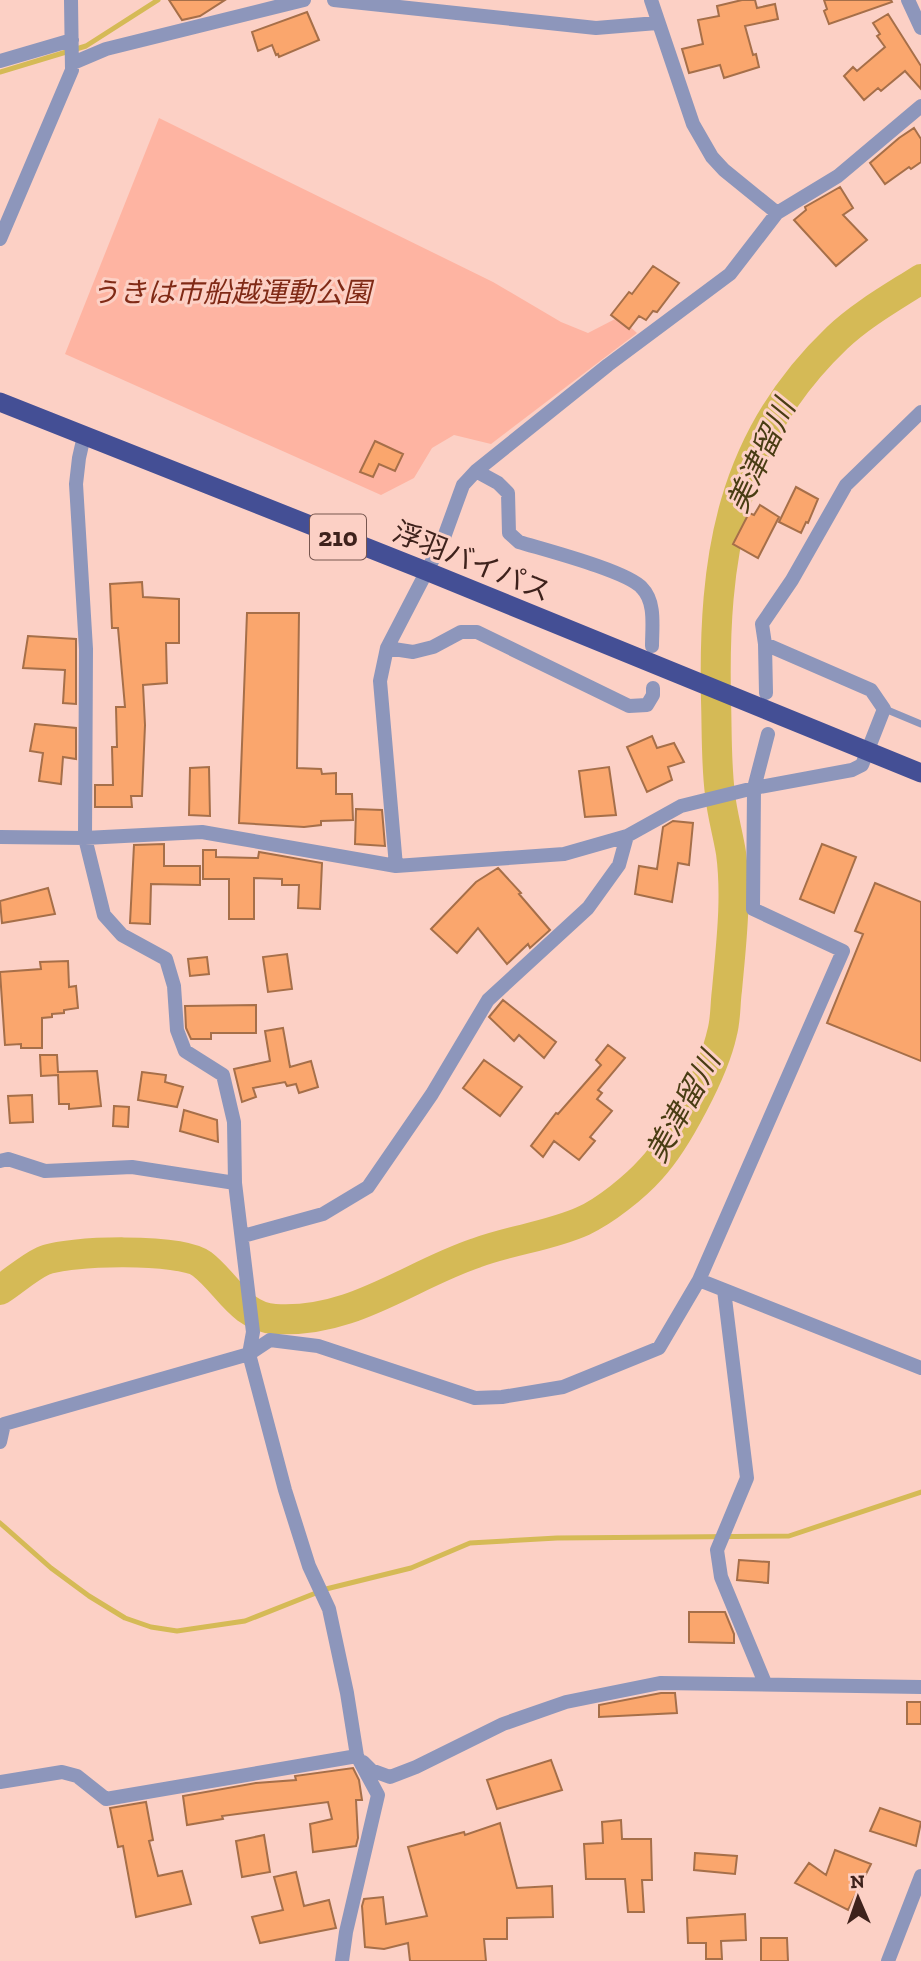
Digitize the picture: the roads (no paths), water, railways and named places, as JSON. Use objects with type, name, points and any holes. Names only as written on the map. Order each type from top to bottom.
[{"type":"highway","name":"浮羽バイパス","points":[[0,402],[426,571],[921,774]]},
{"type":"street","points":[[0,239],[72,70],[71,0]]},
{"type":"street","points":[[0,61],[106,49],[304,0]]},
{"type":"street","points":[[334,0],[596,28],[657,23]]},
{"type":"street","points":[[650,0],[693,124],[712,157],[777,213]]},
{"type":"street","points":[[908,0],[921,28]]},
{"type":"street","points":[[396,866],[380,681],[387,648],[443,540],[463,485],[476,471],[608,365],[730,274],[777,213],[838,176],[921,106]]},
{"type":"street","points":[[766,693],[762,624],[792,580],[846,485],[921,412]]},
{"type":"street","points":[[84,436],[76,484],[86,649],[85,838],[104,915],[122,934],[166,959],[174,986],[177,1030],[184,1051],[223,1075],[234,1122],[235,1183],[253,1332],[250,1354],[285,1490],[309,1566],[329,1609],[357,1756],[378,1795],[346,1932],[342,1961]]},
{"type":"street","points":[[476,471],[498,483],[508,493],[509,533],[519,542],[624,576],[643,588],[652,606],[652,646]]},
{"type":"street","points":[[387,648],[413,652],[433,647],[461,632],[477,632],[629,706],[647,705],[653,695],[653,688]]},
{"type":"street","points":[[0,837],[85,838],[202,832],[396,866],[564,854],[627,836],[681,806],[754,788],[852,770],[862,765],[884,709],[871,690],[765,644]]},
{"type":"street","points":[[0,1442],[4,1424],[250,1354],[270,1340],[318,1346],[475,1398],[502,1397],[563,1387],[659,1348],[699,1280],[843,951],[753,909],[754,788],[768,734]]},
{"type":"street","points":[[243,1236],[323,1214],[368,1187],[432,1094],[488,1000],[588,908],[619,865],[627,836]]},
{"type":"street","points":[[0,1161],[8,1159],[45,1171],[132,1167],[235,1183]]},
{"type":"street","points":[[699,1280],[921,1368]]},
{"type":"street","points":[[724,1290],[747,1478],[718,1550],[722,1577],[765,1683]]},
{"type":"street","points":[[357,1756],[371,1770],[390,1777],[503,1724],[566,1702],[660,1683],[921,1687]]},
{"type":"street","points":[[0,1782],[62,1772],[77,1776],[106,1799],[357,1756]]},
{"type":"street","points":[[888,1961],[921,1876]]},
{"type":"lane","points":[[884,709],[921,724]]},
{"type":"waterway","points":[[0,72],[86,46],[158,0]]},
{"type":"waterway","name":"美津留川","points":[[0,1290],[37,1264],[56,1257],[124,1252],[172,1255],[202,1264],[252,1312],[275,1319],[303,1319],[355,1306],[476,1253],[583,1221],[619,1198],[651,1169],[672,1141],[693,1104],[718,1048],[724,1022],[732,939],[733,887],[731,853],[718,771],[716,648],[725,550],[735,504],[751,460],[773,418],[801,377],[846,330],[921,279]]},
{"type":"waterway","points":[[0,1523],[51,1568],[125,1618],[151,1627],[177,1631],[245,1621],[326,1589],[411,1568],[470,1543],[557,1538],[789,1536],[921,1492]]},
{"type":"park label","name":"うきは市船越運動公園","points":[[231,292]]}]
